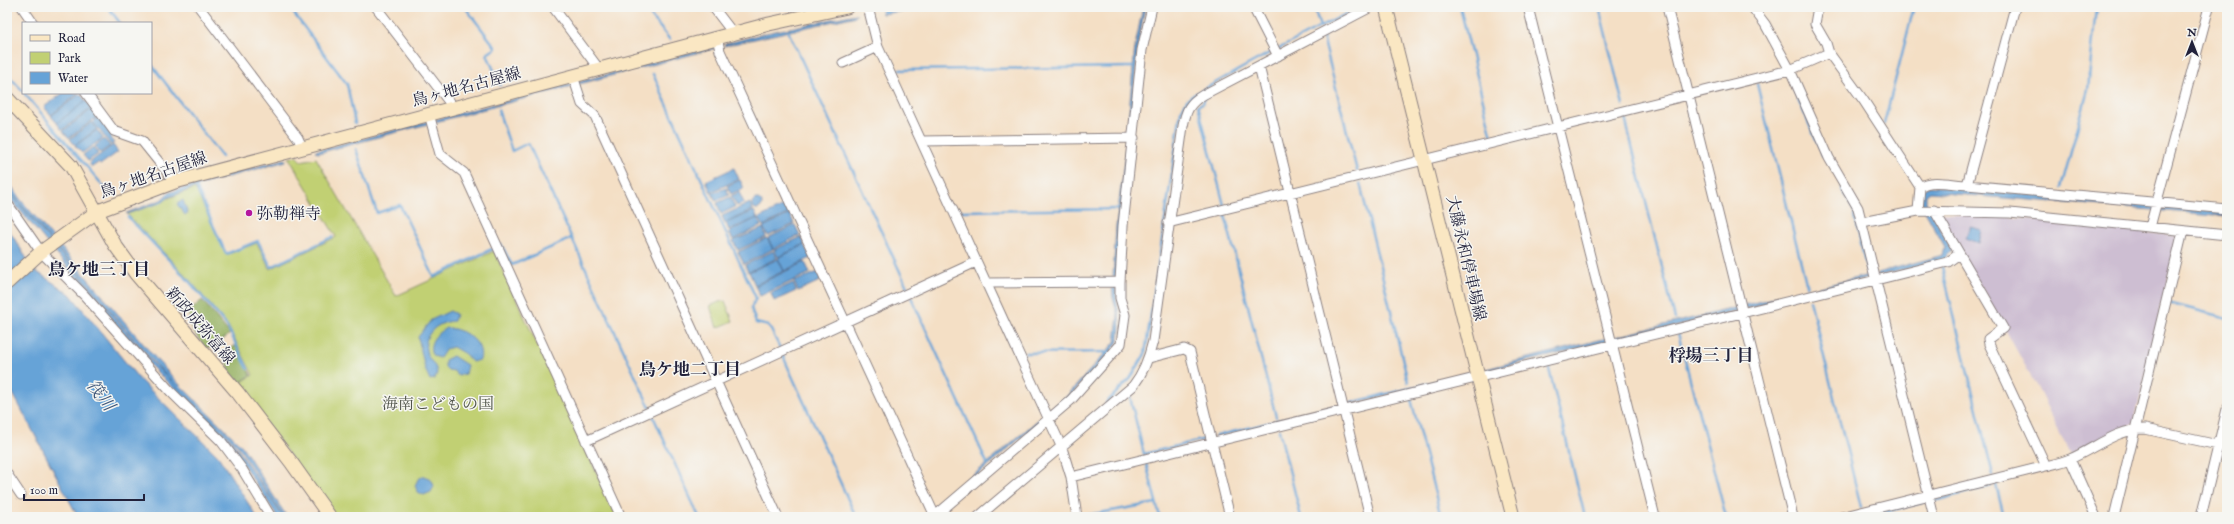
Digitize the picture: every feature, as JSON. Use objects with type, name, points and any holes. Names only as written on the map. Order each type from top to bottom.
[{"type":"main road","name":"鳥ヶ地名古屋線","points":[[7,283],[44,250],[98,211],[175,182],[302,147],[430,118],[453,107],[575,80],[599,69],[717,37],[847,7]]},
{"type":"main road","name":"大藤永和停車場線","points":[[1386,7],[1426,160],[1513,517]]},
{"type":"main road","name":"新政成弥富線","points":[[7,98],[71,166],[98,211],[115,246],[136,274],[238,394],[292,462],[330,517]]},
{"type":"street","points":[[22,7],[32,22]]},
{"type":"street","points":[[199,7],[298,138],[302,147]]},
{"type":"street","points":[[376,7],[453,107]]},
{"type":"street","points":[[553,7],[599,69]]},
{"type":"street","points":[[713,7],[733,33]]},
{"type":"street","points":[[868,7],[878,46],[1062,448],[1071,477],[1077,517]]},
{"type":"street","points":[[717,37],[720,50],[847,322],[934,516],[1072,400],[1122,344],[1125,315],[1120,298],[1123,226],[1134,138],[1142,50],[1152,7]]},
{"type":"street","points":[[1253,7],[1278,56]]},
{"type":"street","points":[[978,517],[1062,448],[1133,386],[1140,376],[1149,358],[1184,119],[1190,105],[1203,95],[1371,7]]},
{"type":"street","points":[[1528,7],[1655,517]]},
{"type":"street","points":[[1667,7],[1744,313],[1793,517]]},
{"type":"street","points":[[1752,7],[1765,24],[1790,70],[1826,151],[1858,208],[1934,517]]},
{"type":"street","points":[[1818,7],[1815,24],[1826,43],[1828,52],[1864,101],[1920,187],[1927,210],[1958,254],[2003,328],[1990,336],[1988,339],[1989,344],[2046,466]]},
{"type":"street","points":[[1967,185],[2015,7]]},
{"type":"street","points":[[2150,227],[2209,7]]},
{"type":"street","points":[[843,63],[878,46]]},
{"type":"street","points":[[1168,223],[1790,70],[1828,52]]},
{"type":"street","points":[[1259,66],[1345,409],[1370,517]]},
{"type":"street","points":[[575,80],[582,104],[595,116],[778,517]]},
{"type":"street","points":[[87,94],[114,131],[142,141],[175,182]]},
{"type":"street","points":[[430,118],[440,154],[464,173],[621,517]]},
{"type":"street","points":[[922,141],[1134,138]]},
{"type":"street","points":[[1920,187],[1931,183],[1967,185],[2227,209]]},
{"type":"street","points":[[7,203],[44,250],[171,392],[221,441],[242,469],[271,517]]},
{"type":"street","points":[[1862,222],[1927,210],[2010,213],[2227,235]]},
{"type":"street","points":[[2114,517],[2183,231]]},
{"type":"street","points":[[1071,477],[1948,262],[1958,254]]},
{"type":"street","points":[[586,441],[976,262]]},
{"type":"street","points":[[986,283],[1120,282]]},
{"type":"street","points":[[1149,358],[1184,349],[1190,352],[1230,517]]},
{"type":"street","points":[[2201,517],[2223,446],[2227,410]]},
{"type":"street","points":[[1841,517],[2070,459],[2110,437],[2135,429],[2145,429],[2223,446]]},
{"type":"street","points":[[2070,459],[2096,517]]},
{"type":"street","points":[[7,474],[21,495]]},
{"type":"shaded area","points":[[1938,213],[2010,217],[2140,230],[2143,232],[2178,236],[2134,423],[2070,454],[2039,391]]},
{"type":"green space","name":"海南こどもの国","points":[[296,156],[301,161],[316,158],[396,296],[494,251],[617,517],[336,517],[237,385],[253,375],[228,326],[188,278],[127,214],[195,188],[226,255],[257,243],[270,269],[336,237],[289,158]]},
{"type":"green space","points":[[202,300],[230,334],[212,348],[205,347],[191,327],[189,312]]},
{"type":"green space","points":[[725,301],[733,321],[717,328],[710,306]]},
{"type":"green space","points":[[234,346],[236,346],[251,375],[241,382],[236,382],[233,380],[225,355]]},
{"type":"water","points":[[903,7],[931,7],[882,14],[881,10]]},
{"type":"water","points":[[1143,7],[1145,7],[1138,46],[1130,134],[1127,134],[1135,46]]},
{"type":"water","points":[[856,14],[856,16],[724,46],[725,44],[762,34]]},
{"type":"water","points":[[715,46],[716,48],[318,153],[315,151]]},
{"type":"water","points":[[62,94],[78,94],[51,115],[44,107]]},
{"type":"water","points":[[80,94],[86,101],[57,123],[51,116]]},
{"type":"water","points":[[86,101],[92,108],[62,130],[57,123]]},
{"type":"water","points":[[92,109],[98,116],[69,138],[63,131]]},
{"type":"water","points":[[98,117],[112,136],[110,138],[114,143],[111,145],[93,122]]},
{"type":"water","points":[[92,122],[97,129],[75,145],[70,139]]},
{"type":"water","points":[[97,130],[103,138],[82,153],[75,146]]},
{"type":"water","points":[[104,139],[110,146],[100,153],[95,146]]},
{"type":"water","points":[[1126,144],[1128,144],[1116,277],[1113,277],[1116,227]]},
{"type":"water","points":[[113,145],[118,152],[100,165],[98,163],[92,167],[89,163]]},
{"type":"water","points":[[93,147],[98,154],[88,161],[83,155]]},
{"type":"water","points":[[285,159],[286,161],[210,182],[169,197],[163,202],[127,214],[126,213],[161,200],[168,193],[210,179]]},
{"type":"water","points":[[734,168],[739,179],[711,192],[706,181]]},
{"type":"water","points":[[7,179],[20,199],[157,360],[180,385],[242,446],[287,517],[284,517],[238,446],[177,387],[152,360],[17,200],[7,186]]},
{"type":"water","points":[[740,180],[744,188],[731,194],[727,186]]},
{"type":"water","points":[[1929,186],[2227,212],[2227,216],[1930,192],[1926,195],[1926,202],[1951,248],[1951,252],[1943,260],[1878,276],[1877,273],[1943,255],[1945,247],[1922,206],[1921,191]]},
{"type":"water","points":[[7,187],[16,200],[151,361],[234,444],[283,517],[278,517],[231,446],[148,363],[7,195]]},
{"type":"water","points":[[726,188],[729,195],[716,201],[712,193]]},
{"type":"water","points":[[739,192],[744,203],[737,206],[731,196]]},
{"type":"water","points":[[730,197],[735,207],[721,214],[717,203]]},
{"type":"water","points":[[757,199],[762,204],[757,209],[752,204]]},
{"type":"water","points":[[183,200],[188,214],[185,215],[177,204]]},
{"type":"water","points":[[750,203],[753,210],[725,223],[722,216]]},
{"type":"water","points":[[785,205],[789,213],[763,226],[759,218]]},
{"type":"water","points":[[754,211],[761,226],[733,240],[729,232],[757,218],[729,230],[726,223]]},
{"type":"water","points":[[790,214],[794,224],[768,236],[763,227]]},
{"type":"water","points":[[795,225],[800,235],[773,249],[768,238]]},
{"type":"water","name":"筏川","points":[[7,227],[34,270],[70,294],[140,380],[218,456],[257,517],[78,517],[7,382]]},
{"type":"water","points":[[1970,227],[1982,230],[1979,243],[1965,238]]},
{"type":"water","points":[[763,228],[766,237],[738,250],[733,241]]},
{"type":"water","points":[[801,237],[805,244],[778,257],[774,250]]},
{"type":"water","points":[[767,238],[773,249],[744,264],[738,252]]},
{"type":"water","points":[[804,245],[811,258],[784,271],[778,258]]},
{"type":"water","points":[[773,251],[777,258],[748,272],[745,265]]},
{"type":"water","points":[[778,259],[784,271],[755,285],[749,272]]},
{"type":"water","points":[[805,262],[810,273],[760,296],[755,286]]},
{"type":"water","points":[[818,272],[822,280],[798,291],[794,282]]},
{"type":"water","points":[[1869,275],[1869,278],[1745,309],[1745,305]]},
{"type":"water","points":[[793,283],[796,291],[774,301],[771,293]]},
{"type":"water","points":[[1112,287],[1116,287],[1120,320],[1120,334],[1118,341],[1100,365],[1054,411],[1052,408],[1067,396],[1115,342],[1118,316],[1113,298]]},
{"type":"water","points":[[1738,307],[1738,311],[1616,341],[1615,337]]},
{"type":"water","points":[[450,311],[456,314],[454,321],[436,327],[428,335],[426,341],[427,354],[436,368],[437,373],[435,379],[430,380],[425,369],[418,337],[431,320]]},
{"type":"water","points":[[446,328],[459,330],[471,337],[479,347],[481,353],[480,360],[472,362],[465,354],[453,347],[446,349],[440,358],[433,356],[431,352],[431,344],[436,336]]},
{"type":"water","points":[[1607,338],[1608,342],[1486,371],[1486,369]]},
{"type":"water","points":[[453,356],[467,365],[465,374],[457,375],[454,371],[448,370],[445,367],[445,360]]},
{"type":"water","points":[[1039,419],[1040,421],[937,510],[935,508]]},
{"type":"water","points":[[424,476],[431,479],[434,486],[431,492],[424,495],[418,492],[415,486],[418,479]]},
{"type":"waterway","points":[[108,7],[119,22]]},
{"type":"waterway","points":[[289,7],[347,84],[355,123]]},
{"type":"waterway","points":[[465,7],[496,48],[487,54],[500,85]]},
{"type":"waterway","points":[[644,7],[670,40]]},
{"type":"waterway","points":[[1314,7],[1320,27]]},
{"type":"waterway","points":[[1278,49],[1359,7]]},
{"type":"waterway","points":[[1460,7],[1492,137]]},
{"type":"waterway","points":[[1599,7],[1623,105]]},
{"type":"waterway","points":[[1884,124],[1914,7]]},
{"type":"waterway","points":[[2061,188],[2088,90],[2096,7]]},
{"type":"waterway","points":[[789,33],[908,289]]},
{"type":"waterway","points":[[1323,37],[1357,171]]},
{"type":"waterway","points":[[1106,403],[1130,379],[1145,354],[1181,111],[1187,100],[1195,94],[1273,51]]},
{"type":"waterway","points":[[152,65],[222,157]]},
{"type":"waterway","points":[[897,70],[1133,67]]},
{"type":"waterway","points":[[7,74],[22,90]]},
{"type":"waterway","points":[[653,74],[756,298],[751,308],[756,323],[769,326],[780,348]]},
{"type":"waterway","points":[[1757,84],[1807,287]]},
{"type":"waterway","points":[[1792,85],[1823,156]]},
{"type":"waterway","points":[[25,94],[105,188]]},
{"type":"waterway","points":[[1205,98],[1203,103],[1198,105],[1224,205]]},
{"type":"waterway","points":[[498,110],[512,151],[528,143],[650,408]]},
{"type":"waterway","points":[[1625,118],[1675,319]]},
{"type":"waterway","points":[[356,149],[377,213],[400,205],[434,277],[492,249]]},
{"type":"waterway","points":[[1360,183],[1408,382]]},
{"type":"waterway","points":[[196,187],[226,254],[258,241],[271,267],[332,237]]},
{"type":"waterway","points":[[1841,188],[1854,211],[1868,277]]},
{"type":"waterway","points":[[959,211],[1120,209]]},
{"type":"waterway","points":[[1225,215],[1276,417]]},
{"type":"waterway","points":[[128,217],[187,279],[227,326],[248,369]]},
{"type":"waterway","points":[[501,244],[512,265],[572,238]]},
{"type":"waterway","points":[[1942,267],[1993,475]]},
{"type":"waterway","points":[[911,297],[987,463]]},
{"type":"waterway","points":[[1810,300],[1861,507]]},
{"type":"waterway","points":[[2168,303],[2227,318]]},
{"type":"waterway","points":[[1678,333],[1726,517]]},
{"type":"waterway","points":[[1025,353],[1108,352]]},
{"type":"waterway","points":[[783,356],[856,517]]},
{"type":"waterway","points":[[1548,365],[1585,517]]},
{"type":"waterway","points":[[1350,403],[1468,374]]},
{"type":"waterway","points":[[1130,397],[1144,454],[1205,439]]},
{"type":"waterway","points":[[1411,399],[1441,517]]},
{"type":"waterway","points":[[1216,436],[1337,406]]},
{"type":"waterway","points":[[653,416],[699,517]]},
{"type":"waterway","points":[[1279,430],[1301,517]]},
{"type":"waterway","points":[[1146,463],[1160,517]]},
{"type":"waterway","points":[[1996,485],[2004,517]]},
{"type":"waterway","points":[[1934,501],[1991,486]]},
{"type":"waterway","points":[[1865,517],[1924,502]]},
{"type":"waterway","points":[[1082,516],[1156,503]]},
{"type":"place","name":"弥勒禅寺","points":[[249,213]]},
{"type":"district","name":"鳥ケ地三丁目","points":[[99,269]]},
{"type":"district","name":"桴場三丁目","points":[[1711,355]]},
{"type":"district","name":"鳥ケ地二丁目","points":[[690,369]]}]
